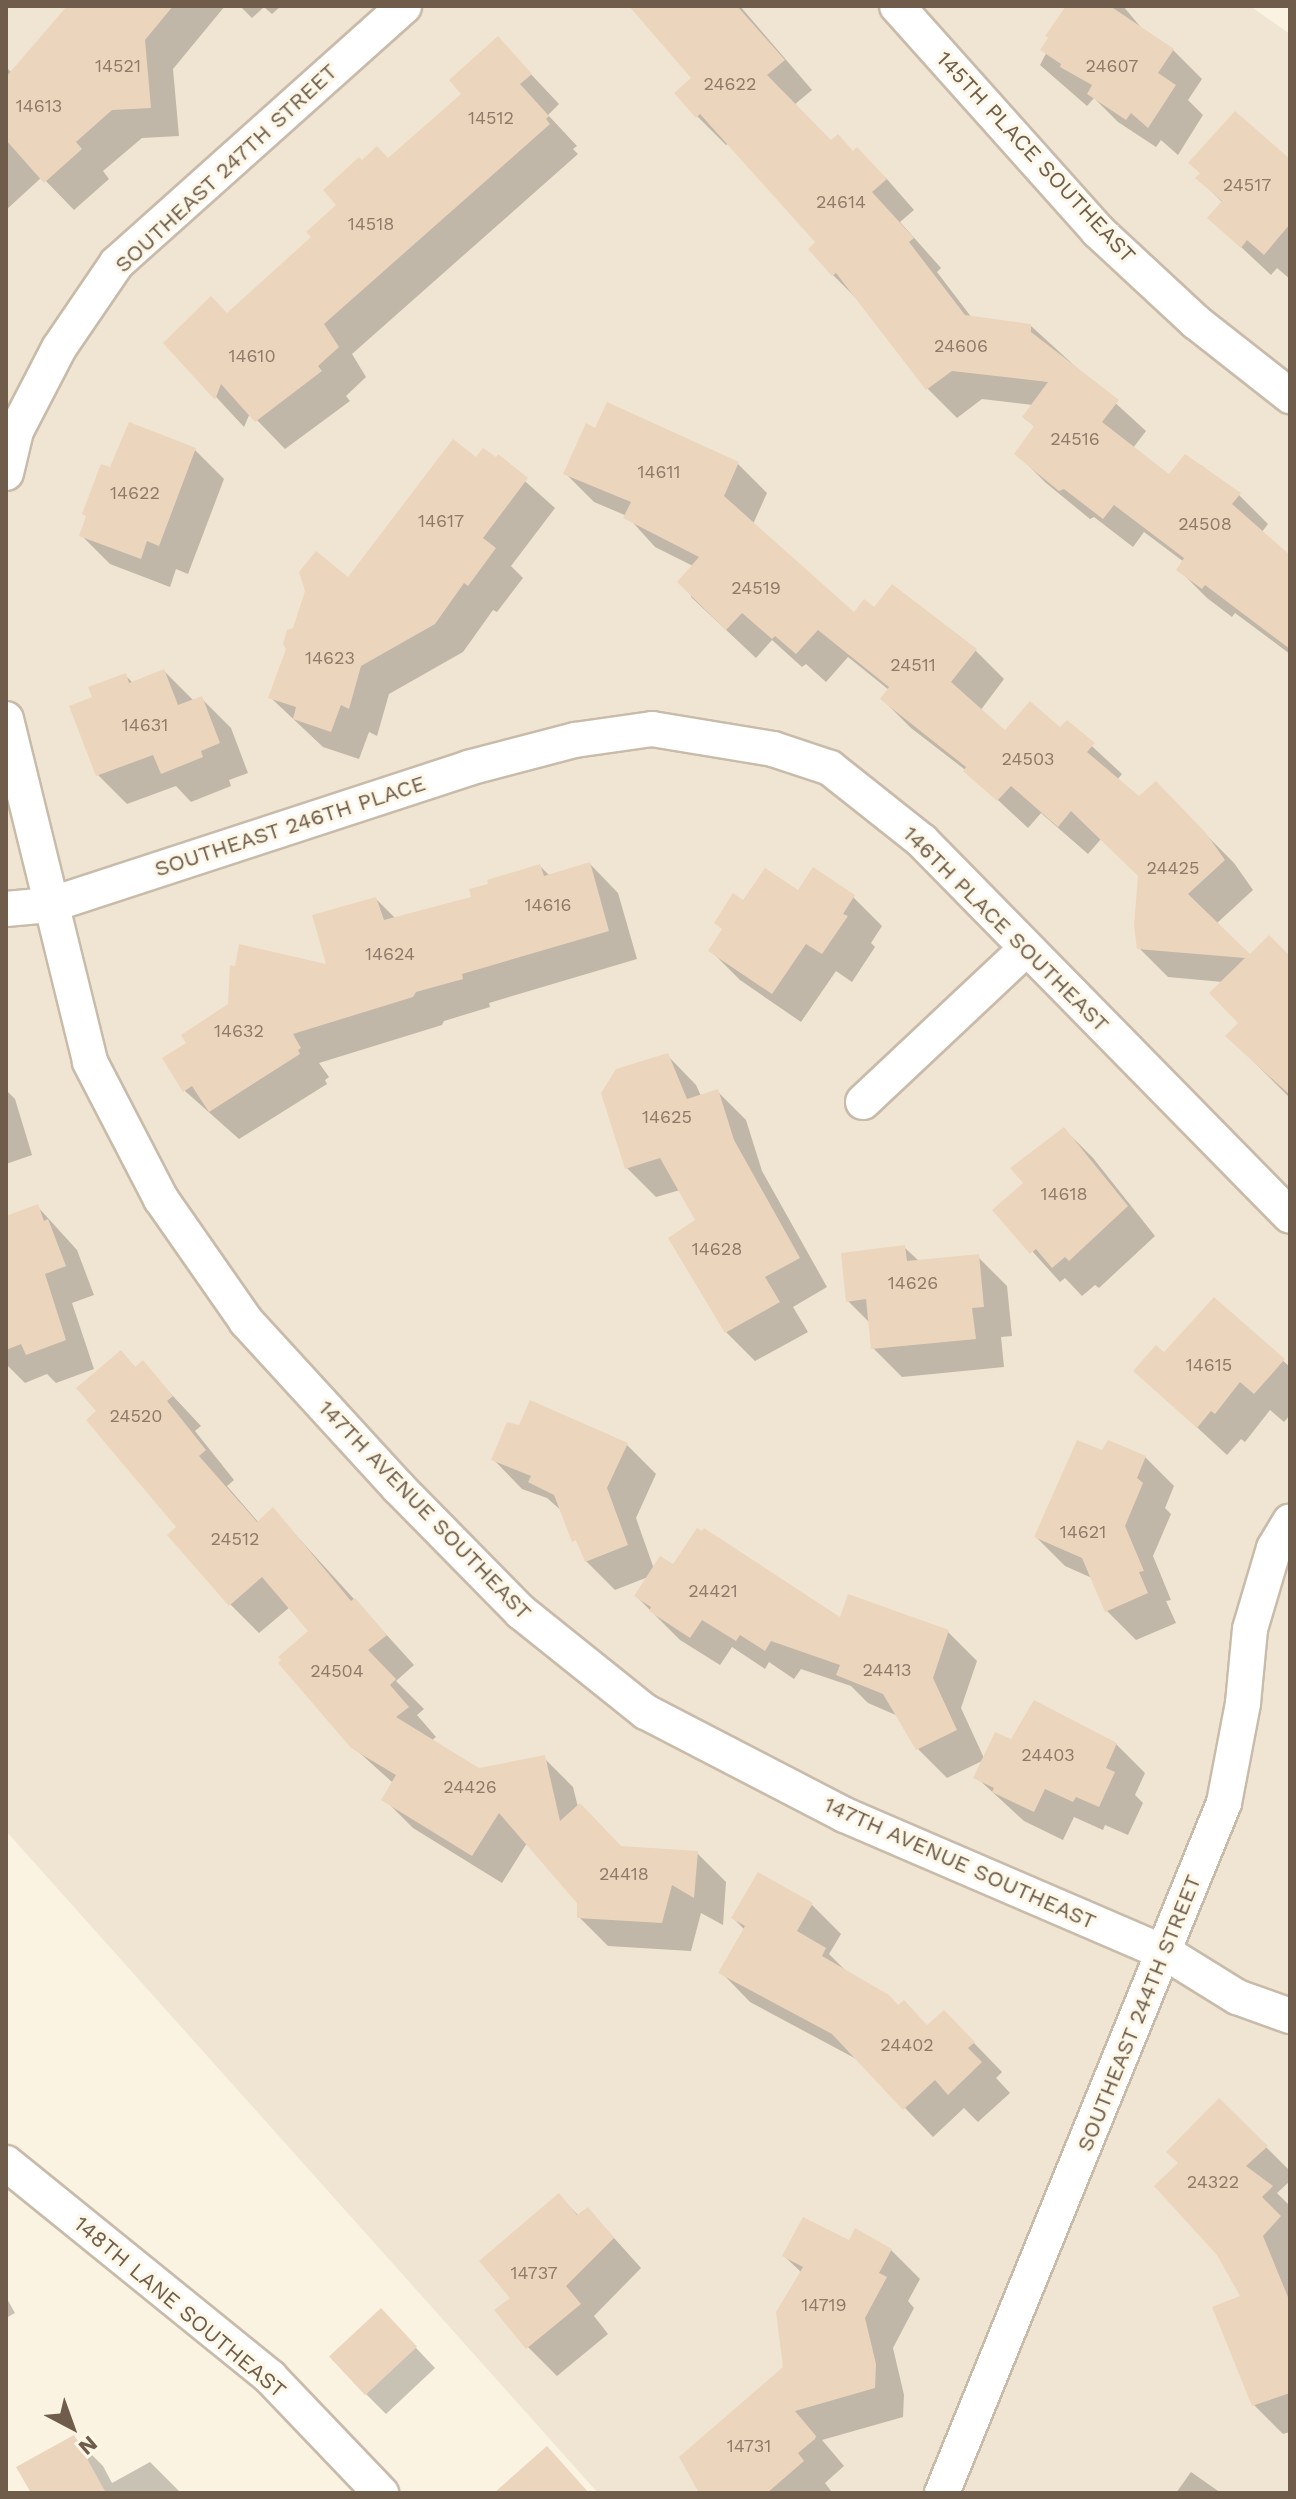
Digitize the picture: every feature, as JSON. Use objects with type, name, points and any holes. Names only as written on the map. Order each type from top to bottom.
[{"type":"street","name":"SOUTHEAST 247TH STREET","points":[[6,473],[16,431],[59,348],[117,263],[404,6]]},
{"type":"street","name":"145TH PLACE SOUTHEAST","points":[[897,6],[1098,231],[1196,322],[1290,396]]},
{"type":"street","name":"147TH AVENUE SOUTHEAST","points":[[6,719],[90,1062],[161,1199],[246,1321],[398,1487],[521,1612],[659,1719],[845,1815],[1166,1953],[1237,1997],[1290,2016]]},
{"type":"street","name":"146TH PLACE SOUTHEAST","points":[[575,740],[652,729],[773,749],[830,768],[922,841],[1290,1216]]},
{"type":"street","name":"SOUTHEAST 246TH PLACE","points":[[6,909],[50,905],[468,768],[575,740]]},
{"type":"street","points":[[863,1102],[1026,949]]},
{"type":"street","name":"SOUTHEAST 244TH STREET","points":[[942,2493],[1166,1953],[1224,1803],[1243,1703],[1250,1629],[1274,1548],[1290,1521]]},
{"type":"street","name":"148TH LANE SOUTHEAST","points":[[6,2163],[270,2377],[381,2493]]},
{"type":"shaded area","points":[[6,6],[1250,6],[1290,34],[1290,2493],[598,2493],[6,1831]]},
{"type":"building","points":[[67,6],[173,6],[145,40],[151,108],[112,110],[76,142],[82,149],[44,183],[6,140],[6,77]]},
{"type":"building","points":[[629,6],[737,6],[785,60],[767,75],[831,140],[838,134],[853,151],[857,147],[887,179],[872,192],[914,238],[909,242],[965,315],[1031,324],[1031,332],[1119,400],[1102,422],[1169,474],[1185,454],[1241,493],[1232,504],[1290,555],[1290,649],[1205,585],[1202,589],[1176,570],[1184,558],[1114,505],[1103,519],[1064,489],[1059,491],[1014,454],[1034,426],[1022,417],[1048,382],[952,371],[926,390],[836,273],[832,276],[808,249],[815,242],[700,114],[696,118],[674,93],[691,78]]},
{"type":"building","points":[[1066,6],[1110,6],[1174,49],[1158,73],[1176,85],[1148,128],[1131,113],[1126,120],[1087,94],[1092,85],[1060,67],[1061,64],[1040,50],[1048,38],[1045,36]]},
{"type":"building","points":[[498,36],[532,74],[520,84],[549,116],[546,119],[550,124],[324,324],[339,347],[318,366],[322,371],[255,422],[221,384],[215,400],[163,343],[211,296],[227,313],[311,237],[306,232],[336,205],[323,190],[359,157],[362,160],[377,146],[388,158],[461,94],[449,80]]},
{"type":"building","points":[[1235,111],[1290,159],[1290,224],[1264,255],[1247,240],[1241,248],[1207,218],[1222,201],[1195,178],[1200,173],[1188,163]]},
{"type":"building","points":[[607,402],[739,462],[724,496],[854,612],[864,599],[874,607],[892,584],[977,649],[951,682],[1005,730],[1030,701],[1060,727],[1067,720],[1095,743],[1087,752],[1139,796],[1156,781],[1205,832],[1225,860],[1188,894],[1250,954],[1269,935],[1290,956],[1290,1095],[1225,1036],[1238,1023],[1209,993],[1245,958],[1137,949],[1134,925],[1138,876],[1071,811],[1058,827],[1011,786],[997,801],[963,771],[966,767],[880,699],[889,687],[818,630],[796,654],[775,636],[772,639],[742,613],[726,630],[677,582],[699,557],[623,518],[631,502],[563,474],[586,423],[595,428]]},
{"type":"building","points":[[129,422],[196,448],[159,546],[147,541],[141,559],[79,536],[86,516],[82,514],[101,464],[110,467]]},
{"type":"building","points":[[453,439],[476,457],[483,448],[496,457],[498,454],[528,478],[483,538],[496,548],[468,586],[464,583],[435,624],[361,666],[349,709],[341,705],[331,732],[293,719],[296,707],[268,698],[286,649],[283,644],[287,630],[293,628],[305,591],[299,572],[316,551],[348,577]]},
{"type":"building","points":[[164,669],[178,705],[202,696],[220,743],[201,751],[203,757],[161,774],[153,755],[96,776],[69,706],[92,697],[88,687],[126,673],[129,683]]},
{"type":"building","points":[[590,862],[609,931],[462,974],[463,979],[416,992],[413,997],[293,1034],[301,1048],[298,1050],[300,1054],[209,1112],[192,1086],[183,1092],[162,1058],[186,1043],[181,1035],[228,1004],[230,965],[235,966],[239,944],[326,964],[312,915],[376,897],[384,920],[471,897],[469,889],[488,884],[487,880],[540,864],[544,876]]},
{"type":"building","points":[[813,867],[855,895],[843,914],[848,916],[822,954],[806,944],[772,994],[708,951],[722,929],[714,923],[733,893],[743,900],[765,868],[798,890]]},
{"type":"building","points":[[668,1053],[687,1099],[718,1089],[734,1140],[800,1258],[765,1277],[780,1302],[725,1333],[668,1238],[695,1220],[660,1158],[625,1169],[601,1093],[616,1069]]},
{"type":"building","points":[[1064,1127],[1128,1206],[1069,1261],[1065,1257],[1052,1268],[1036,1249],[1030,1254],[992,1210],[1023,1183],[1010,1168]]},
{"type":"building","points":[[38,1204],[44,1221],[48,1219],[66,1266],[45,1274],[66,1340],[26,1355],[21,1344],[6,1350],[6,1216]]},
{"type":"building","points":[[905,1245],[907,1261],[979,1254],[984,1307],[972,1308],[976,1339],[871,1349],[866,1299],[846,1302],[841,1253]]},
{"type":"building","points":[[1214,1297],[1285,1359],[1254,1394],[1240,1382],[1215,1414],[1211,1411],[1197,1428],[1133,1371],[1156,1345],[1164,1352]]},
{"type":"building","points":[[121,1350],[135,1367],[143,1360],[173,1396],[167,1401],[206,1450],[199,1456],[257,1522],[273,1507],[351,1601],[355,1598],[387,1635],[368,1650],[396,1679],[390,1685],[409,1707],[396,1717],[479,1768],[545,1755],[560,1821],[580,1803],[621,1846],[698,1851],[694,1898],[672,1885],[662,1923],[577,1918],[577,1903],[499,1813],[472,1856],[381,1800],[396,1775],[351,1748],[278,1663],[281,1660],[278,1657],[308,1631],[262,1577],[229,1606],[167,1535],[176,1527],[86,1420],[96,1411],[76,1388]]},
{"type":"building","points":[[530,1400],[628,1443],[607,1488],[628,1545],[585,1562],[576,1540],[572,1542],[554,1495],[528,1482],[531,1476],[491,1460],[507,1422],[519,1425]]},
{"type":"building","points":[[1077,1440],[1102,1450],[1108,1440],[1146,1456],[1137,1478],[1143,1483],[1125,1526],[1144,1571],[1139,1572],[1148,1593],[1105,1612],[1082,1558],[1034,1537]]},
{"type":"building","points":[[697,1528],[702,1531],[704,1528],[840,1617],[848,1594],[949,1630],[933,1678],[957,1730],[916,1750],[883,1694],[836,1675],[840,1665],[771,1641],[765,1651],[740,1635],[736,1641],[702,1620],[690,1638],[649,1611],[651,1607],[634,1596],[660,1556],[673,1564]]},
{"type":"building","points":[[1034,1700],[1117,1743],[1106,1768],[1115,1772],[1099,1807],[1076,1797],[1073,1802],[1045,1789],[1034,1812],[992,1792],[994,1788],[973,1778],[995,1732],[1011,1739]]},
{"type":"building","points":[[758,1872],[813,1903],[797,1931],[826,1948],[822,1956],[889,1995],[898,2005],[904,2000],[927,2025],[944,2010],[975,2042],[968,2048],[982,2062],[948,2095],[935,2080],[903,2110],[832,2034],[718,1973],[745,1926],[731,1918]]},
{"type":"building","points":[[1219,2098],[1268,2146],[1246,2166],[1273,2186],[1262,2197],[1281,2216],[1263,2236],[1290,2302],[1290,2393],[1252,2406],[1212,2307],[1240,2296],[1217,2255],[1154,2186],[1178,2163],[1166,2152]]},
{"type":"building","points":[[559,2193],[577,2215],[588,2207],[614,2238],[566,2286],[581,2304],[526,2349],[494,2310],[510,2298],[479,2261]]},
{"type":"building","points":[[803,2217],[849,2240],[855,2228],[892,2249],[879,2273],[887,2277],[865,2318],[876,2364],[875,2388],[795,2411],[816,2436],[815,2439],[798,2453],[804,2461],[767,2493],[699,2493],[679,2457],[783,2367],[776,2312],[803,2267],[782,2256]]},
{"type":"building","points":[[381,2308],[417,2347],[365,2395],[329,2356]]},
{"type":"building","points":[[74,2435],[106,2493],[31,2493],[16,2467]]},
{"type":"building","points":[[547,2446],[589,2493],[494,2493]]}]
